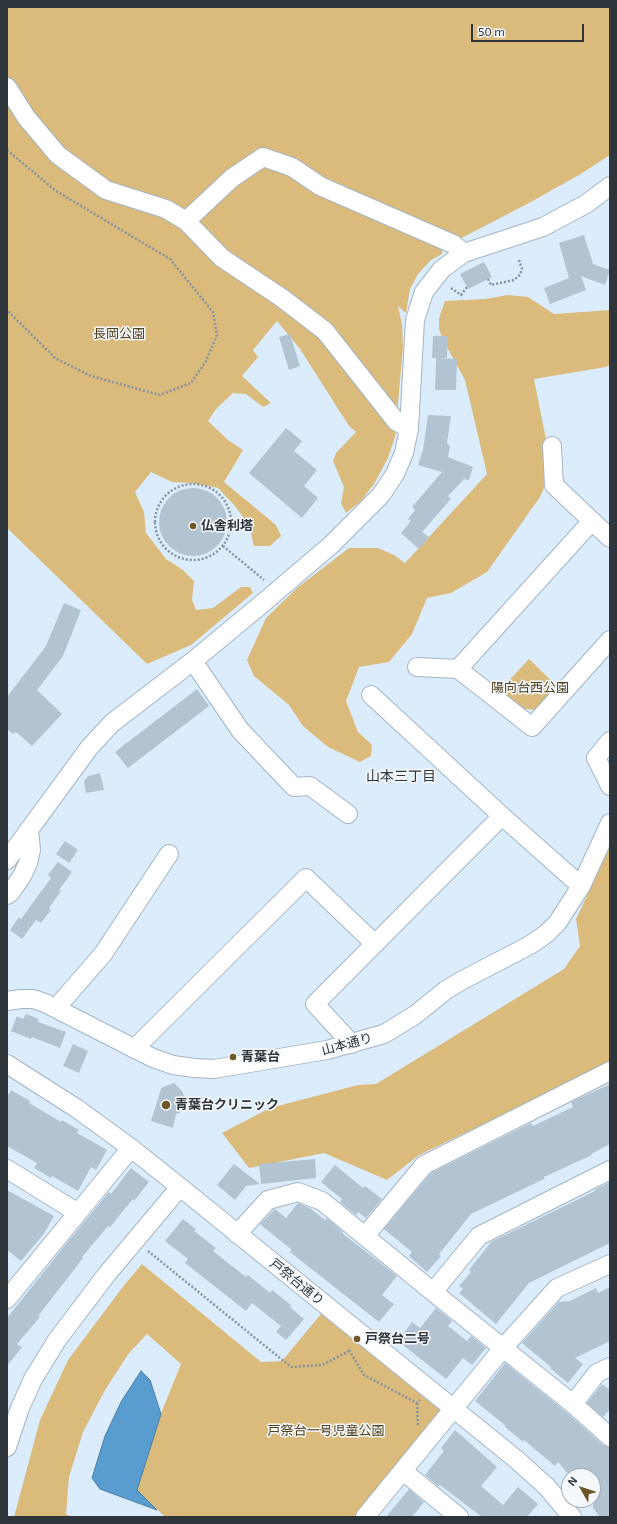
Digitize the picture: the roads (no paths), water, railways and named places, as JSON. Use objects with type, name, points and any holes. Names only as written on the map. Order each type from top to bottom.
[{"type":"street","points":[[7,88],[26,117],[58,155],[106,190],[166,209],[186,221],[222,258],[282,298],[326,331],[396,421],[409,429]]},
{"type":"street","points":[[186,221],[232,178],[263,157],[292,167],[320,186],[453,244],[464,253]]},
{"type":"street","points":[[7,860],[88,748],[112,723],[193,661],[277,591],[331,545],[381,495],[395,474],[404,453],[409,429],[415,320],[424,292],[442,269],[464,253],[543,227],[586,204],[610,186]]},
{"type":"street","points":[[552,446],[554,485],[610,538]]},
{"type":"street","points":[[458,669],[592,521]]},
{"type":"street","points":[[417,667],[458,669],[532,727],[610,640]]},
{"type":"street","points":[[193,661],[240,730],[294,787],[310,786],[348,814]]},
{"type":"street","points":[[372,695],[502,816],[581,886]]},
{"type":"street","points":[[610,741],[596,758],[610,786]]},
{"type":"street","points":[[352,1044],[316,1004],[502,816]]},
{"type":"street","name":"山本通り","points":[[7,1001],[34,999],[56,1008],[154,1058],[173,1065],[194,1068],[214,1069],[327,1050],[352,1044],[384,1034],[415,1016],[446,990],[530,946],[546,934],[558,922],[581,886],[610,823]]},
{"type":"street","points":[[7,896],[22,876],[28,863],[31,850],[29,829]]},
{"type":"street","points":[[56,1008],[103,954],[169,854]]},
{"type":"street","points":[[134,1049],[306,878],[375,944]]},
{"type":"street","name":"戸祭台通り","points":[[8,1067],[76,1108],[131,1148],[180,1187],[522,1464],[552,1493],[572,1517]]},
{"type":"street","points":[[365,1236],[424,1164],[610,1071]]},
{"type":"street","points":[[10,1290],[78,1213],[131,1148]]},
{"type":"street","points":[[7,1169],[78,1213]]},
{"type":"street","points":[[434,1292],[479,1236],[610,1170]]},
{"type":"street","points":[[7,1447],[20,1408],[45,1358],[72,1319],[135,1240],[180,1187]]},
{"type":"street","points":[[238,1234],[268,1200],[298,1192],[322,1201],[573,1404],[610,1436]]},
{"type":"street","points":[[365,1517],[503,1348],[557,1288],[610,1264]]},
{"type":"street","points":[[573,1404],[598,1373],[610,1367]]},
{"type":"street","points":[[403,1471],[459,1517]]},
{"type":"water","points":[[141,1371],[150,1380],[161,1414],[137,1490],[157,1510],[100,1489],[92,1478],[105,1436],[121,1402]]},
{"type":"place","name":"仏舎利塔","points":[[193,526]]},
{"type":"place","name":"青葉台","points":[[233,1057]]},
{"type":"place","name":"青葉台クリニック","points":[[166,1105]]},
{"type":"place","name":"戸祭台二号","points":[[357,1339]]},
{"type":"district","name":"山本三丁目","points":[[401,776]]},
{"type":"park label","name":"長岡公園","points":[[119,334]]},
{"type":"park label","name":"陽向台西公園","points":[[530,688]]},
{"type":"park label","name":"戸祭台一号児童公園","points":[[326,1431]]}]
